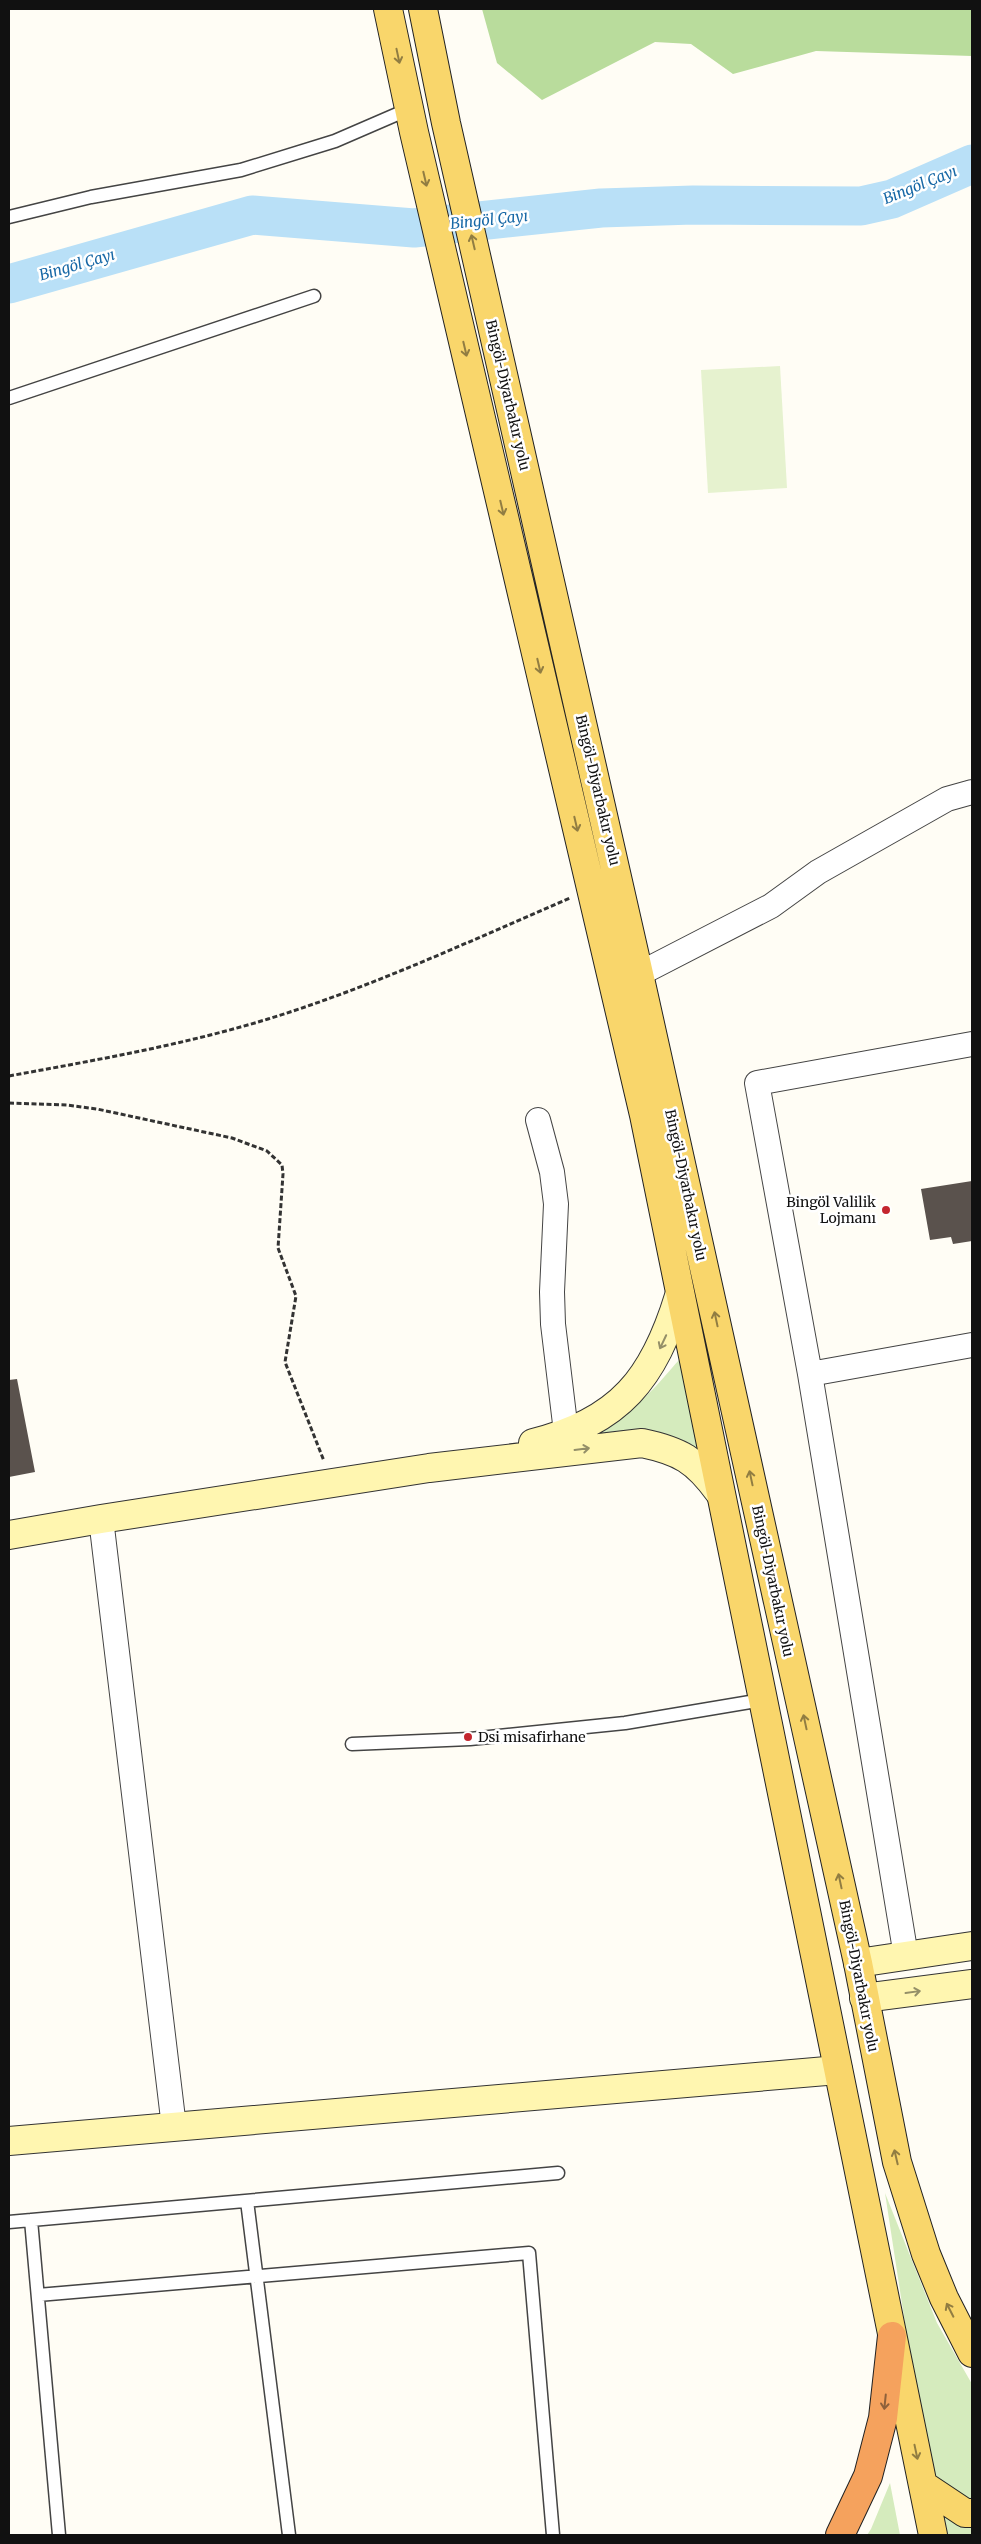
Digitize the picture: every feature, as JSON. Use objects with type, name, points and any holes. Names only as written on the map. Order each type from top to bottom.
[{"type":"highway","points":[[840,2535],[868,2476],[883,2418],[892,2336]]},
{"type":"main road","name":"Bingöl-Diyarbakır yolu","points":[[388,9],[412,121],[644,1115],[679,1296],[933,2535]]},
{"type":"main road","name":"Bingöl-Diyarbakır yolu","points":[[423,9],[446,123],[639,974],[858,1963],[897,2162],[911,2210],[944,2298],[972,2353]]},
{"type":"main road","points":[[923,2485],[964,2513],[972,2513]]},
{"type":"street","points":[[639,974],[771,906],[818,872],[947,799],[972,792]]},
{"type":"street","points":[[906,1956],[810,1374],[757,1083],[972,1044]]},
{"type":"street","points":[[538,1120],[552,1172],[556,1204],[552,1292],[553,1324],[566,1432]]},
{"type":"street","points":[[429,1468],[540,1441],[566,1432],[603,1414],[627,1396],[657,1355],[667,1334],[679,1296]]},
{"type":"street","points":[[810,1374],[972,1345]]},
{"type":"street","points":[[9,1535],[429,1468],[642,1444],[669,1449],[691,1460],[706,1474],[719,1492]]},
{"type":"street","points":[[101,1519],[174,2127]]},
{"type":"street","points":[[858,1963],[972,1946]]},
{"type":"street","points":[[864,1998],[972,1984]]},
{"type":"street","points":[[9,2141],[838,2070]]},
{"type":"lane","points":[[9,217],[109,194],[241,170],[335,141],[412,121]]},
{"type":"lane","points":[[9,398],[314,296]]},
{"type":"lane","points":[[352,1744],[470,1739],[625,1723],[762,1700]]},
{"type":"lane","points":[[9,2222],[558,2172]]},
{"type":"lane","points":[[247,2201],[288,2535]]},
{"type":"lane","points":[[31,2220],[59,2535]]},
{"type":"lane","points":[[38,2295],[529,2253],[553,2535]]},
{"type":"path","points":[[9,1076],[173,1044],[268,1019],[398,972],[591,889]]},
{"type":"path","points":[[9,1103],[67,1105],[232,1138],[267,1151],[282,1165],[284,1174],[278,1248],[296,1296],[285,1362],[332,1482]]},
{"type":"green space","points":[[482,9],[972,9],[972,56],[816,51],[733,74],[691,44],[655,42],[542,100],[497,63]]},
{"type":"green space","points":[[780,366],[787,488],[708,493],[701,370]]},
{"type":"green space","points":[[679,1360],[698,1451],[563,1444],[596,1429],[628,1411],[651,1391]]},
{"type":"green space","points":[[885,2193],[937,2323],[972,2384],[972,2535],[948,2535],[908,2343]]},
{"type":"green space","points":[[890,2483],[900,2535],[867,2535],[871,2529]]},
{"type":"building","points":[[972,1181],[972,1241],[953,1244],[951,1237],[930,1240],[921,1189]]},
{"type":"building","points":[[17,1379],[35,1472],[9,1477],[9,1380]]},
{"type":"waterway","name":"Bingöl Çayı","points":[[9,284],[252,215],[414,228],[601,208],[693,205],[861,206],[892,199],[972,164]]},
{"type":"place","name":"Bingöl Valilik Lojmanı","points":[[886,1210]]},
{"type":"place","name":"Dsi misafirhane","points":[[468,1737]]}]
